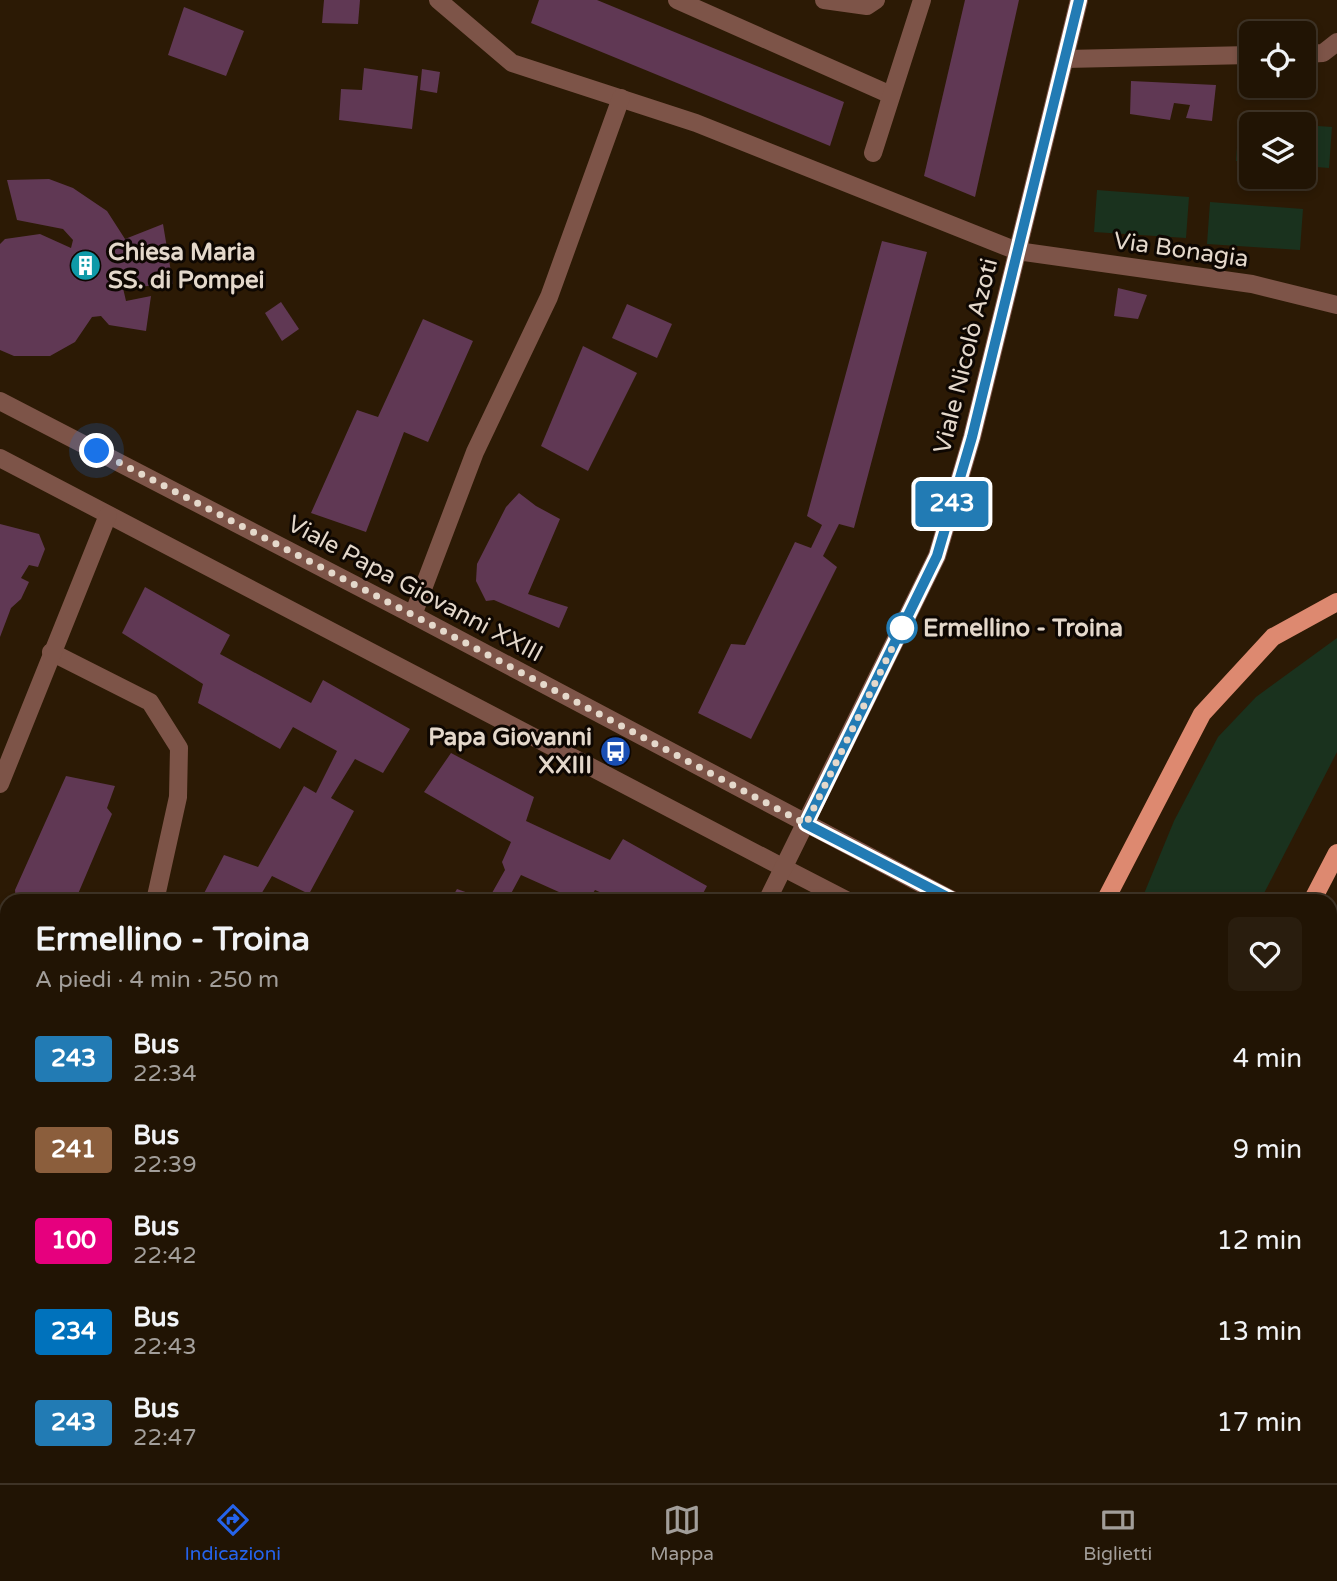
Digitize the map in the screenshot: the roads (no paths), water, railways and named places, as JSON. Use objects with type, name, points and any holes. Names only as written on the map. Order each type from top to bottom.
[{"type":"main road","points":[[1108,894],[1202,714],[1273,637],[1337,602]]},
{"type":"main road","points":[[1316,894],[1337,853]]},
{"type":"street","name":"Via Bonagia","points":[[438,0],[512,63],[696,124],[1017,251],[1252,284],[1337,305]]},
{"type":"street","points":[[677,0],[891,96]]},
{"type":"street","points":[[824,0],[867,6],[876,0]]},
{"type":"street","points":[[873,153],[922,0]]},
{"type":"street","name":"Viale Nicolò Azoti","points":[[783,867],[937,556],[972,437],[1079,0]]},
{"type":"street","points":[[1316,53],[1323,53],[1337,42]]},
{"type":"street","points":[[1065,59],[1239,55]]},
{"type":"street","points":[[413,615],[475,452],[549,297],[621,98]]},
{"type":"street","name":"Viale Papa Giovanni XXIII","points":[[0,401],[413,615],[941,894]]},
{"type":"street","points":[[0,458],[835,894]]},
{"type":"street","points":[[0,784],[108,515]]},
{"type":"street","points":[[51,652],[150,702],[179,748],[178,797],[157,894]]},
{"type":"street","points":[[770,894],[783,867]]},
{"type":"place","name":"Chiesa Maria SS. di Pompei","points":[[85,266]]},
{"type":"place","name":"Ermellino - Troina","points":[[902,628]]},
{"type":"place","name":"Papa Giovanni XXIII","points":[[615,751]]}]
